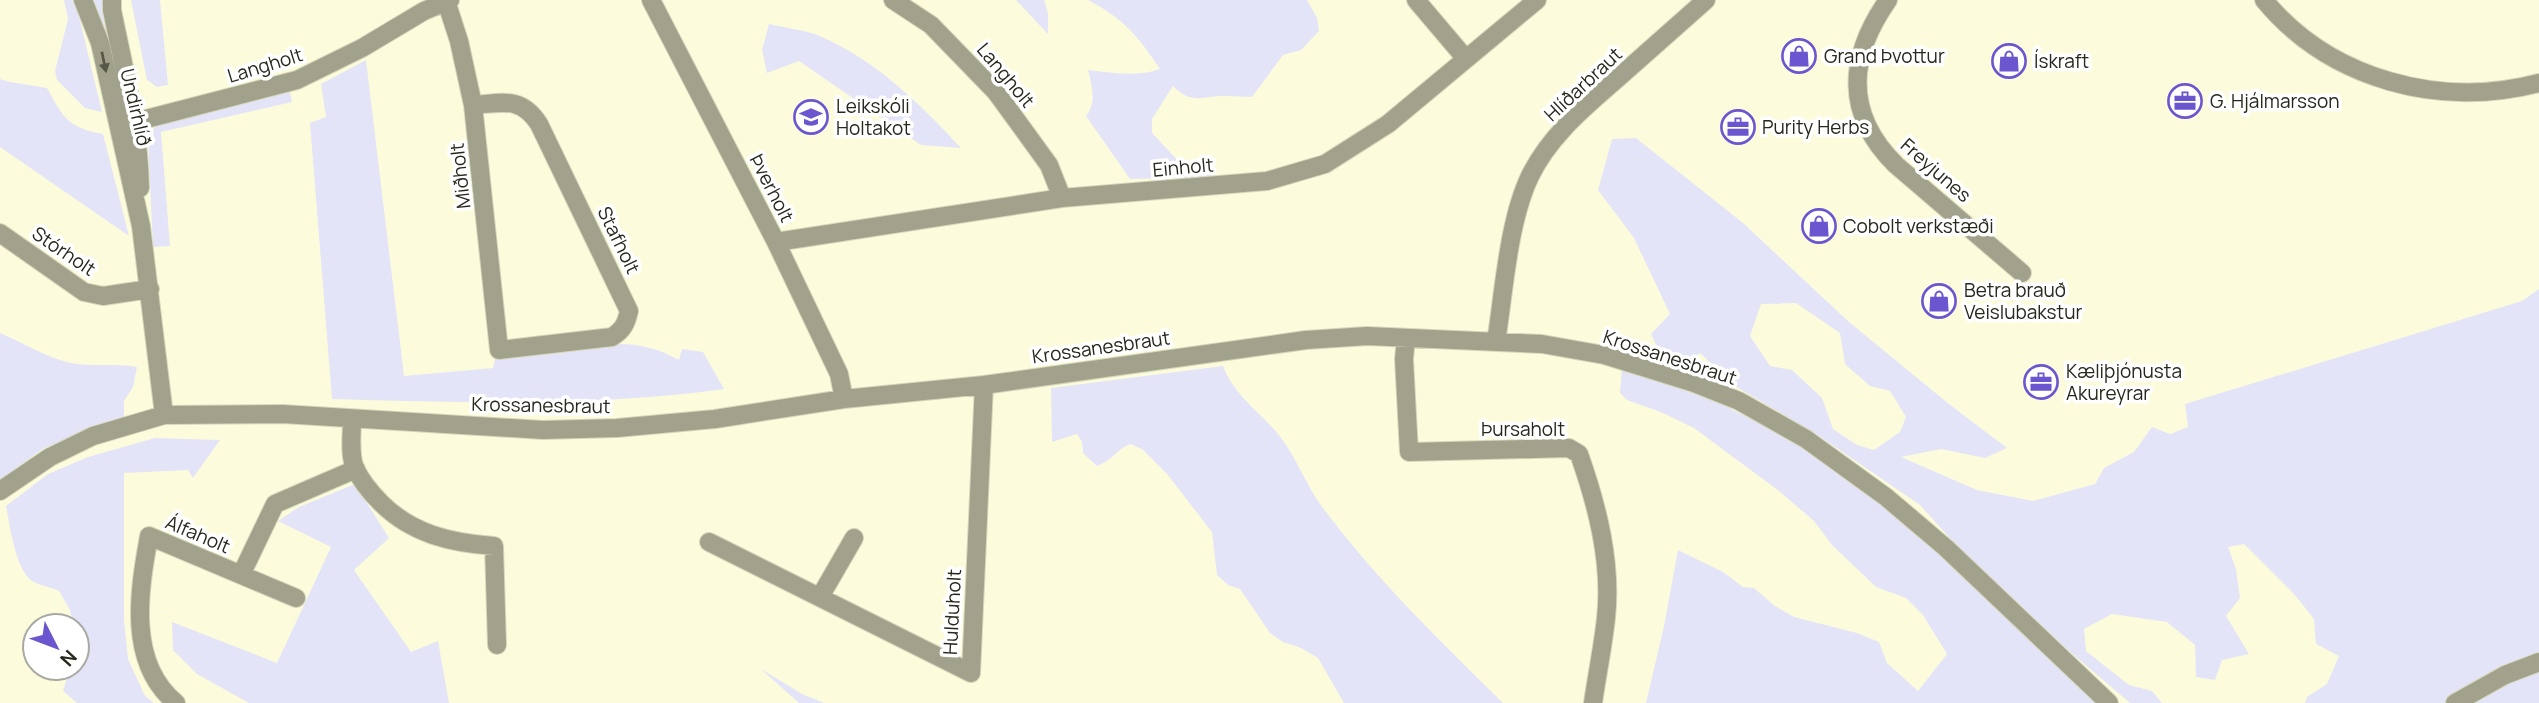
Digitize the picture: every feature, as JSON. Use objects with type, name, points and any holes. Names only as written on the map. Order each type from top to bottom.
[{"type":"street","name":"Undirhlíð","points":[[83,0],[126,124]]},
{"type":"street","name":"Undirhlíð","points":[[112,0],[126,124],[150,289],[163,415]]},
{"type":"street","name":"Þverholt","points":[[651,0],[776,242],[839,374],[844,399]]},
{"type":"street","name":"Langholt","points":[[893,0],[931,24],[996,92],[1049,165],[1062,198]]},
{"type":"street","points":[[1416,0],[1466,59]]},
{"type":"street","name":"Einholt","points":[[776,242],[1062,198],[1267,181],[1325,164],[1388,124],[1537,0]]},
{"type":"street","name":"Hlíðarbraut","points":[[1496,342],[1509,254],[1520,206],[1530,177],[1546,149],[1570,121],[1706,0]]},
{"type":"street","name":"Freyjunes","points":[[1888,0],[1865,40],[1858,62],[1857,82],[1861,113],[1868,129],[1883,152],[1896,165],[2022,273]]},
{"type":"street","points":[[2264,0],[2286,23],[2325,52],[2346,65],[2392,83],[2416,89],[2464,93],[2513,89],[2539,83]]},
{"type":"street","name":"Langholt","points":[[126,124],[297,80],[362,48],[424,11],[448,1]]},
{"type":"street","name":"Miðholt","points":[[448,1],[474,105],[499,349]]},
{"type":"street","name":"Stafholt","points":[[474,105],[507,102],[521,104],[532,113],[629,311],[622,330],[612,337],[499,349]]},
{"type":"street","name":"Stórholt","points":[[0,233],[84,292],[103,296],[150,289]]},
{"type":"street","name":"Krossanesbraut","points":[[0,491],[50,457],[93,436],[163,415],[283,414],[543,430],[617,428],[715,419],[844,399],[984,385],[1306,340],[1367,336],[1542,344],[1604,355],[1655,370],[1739,401],[1806,439],[1886,497],[1946,548],[2109,703]]},
{"type":"street","name":"Þursaholt","points":[[1406,338],[1404,359],[1409,452],[1569,448],[1578,454],[1601,528],[1605,565],[1607,615],[1592,703]]},
{"type":"street","name":"Hulduholt","points":[[709,542],[971,673],[984,385]]},
{"type":"street","points":[[352,420],[353,461],[356,469],[372,494],[387,509],[416,530],[453,541],[494,546],[497,645]]},
{"type":"street","name":"Álfaholt","points":[[241,575],[275,503],[356,469]]},
{"type":"street","name":"Álfaholt","points":[[176,703],[154,679],[141,626],[140,590],[149,536],[296,598]]},
{"type":"street","points":[[820,597],[854,538]]},
{"type":"street","points":[[2455,703],[2505,675],[2539,662]]},
{"type":"shaded area","points":[[64,0],[73,0],[77,8],[102,112],[85,108],[57,80],[55,71],[68,19]]},
{"type":"shaded area","points":[[88,0],[103,0],[103,17],[119,90]]},
{"type":"shaded area","points":[[131,0],[160,0],[168,85],[157,87],[147,80]]},
{"type":"shaded area","points":[[1016,0],[1044,0],[1048,13],[1048,34]]},
{"type":"shaded area","points":[[1088,0],[1307,0],[1317,18],[1319,31],[1301,50],[1283,55],[1252,97],[1191,98],[1173,86],[1152,119],[1152,133],[1186,169],[1218,177],[1130,179],[1086,116],[1093,100],[1088,70],[1134,74],[1160,69],[1129,29]]},
{"type":"shaded area","points":[[769,24],[816,35],[861,58],[914,100],[961,148],[921,145],[799,61],[767,73],[762,50]]},
{"type":"shaded area","points":[[366,60],[404,376],[493,368],[496,355],[627,344],[650,348],[679,360],[682,349],[703,352],[724,389],[578,401],[332,399],[310,123],[326,117],[321,84]]},
{"type":"shaded area","points":[[0,79],[47,88],[68,120],[82,128],[103,134],[129,236],[0,147]]},
{"type":"shaded area","points":[[290,92],[292,102],[161,132],[170,246],[153,247],[148,142],[154,128],[162,122]]},
{"type":"shaded area","points":[[1636,138],[1743,223],[1849,322],[2007,448],[1985,458],[1941,449],[1901,457],[1977,490],[2033,501],[2095,484],[2104,468],[2134,452],[2152,427],[2170,434],[2188,427],[2185,404],[2522,301],[2539,289],[2539,703],[2305,703],[2307,697],[2327,684],[2339,656],[2316,644],[2314,619],[2294,594],[2244,544],[2228,547],[2236,569],[2240,598],[2226,616],[2249,654],[2222,660],[2215,680],[2196,677],[2195,645],[2167,622],[2112,614],[2084,629],[2086,651],[2129,685],[2152,691],[2162,703],[2130,703],[2068,650],[1956,545],[1920,505],[1819,436],[1735,386],[1700,353],[1685,362],[1659,351],[1651,334],[1670,314],[1634,238],[1598,190],[1612,139]],"holes":[[[1796,303],[1840,333],[1845,364],[1870,386],[1890,391],[1906,417],[1900,432],[1874,450],[1857,445],[1833,429],[1822,398],[1792,370],[1770,366],[1750,336],[1761,304]]]},
{"type":"shaded area","points":[[0,333],[62,361],[137,367],[133,387],[124,401],[124,418],[44,448],[0,480]]},
{"type":"shaded area","points":[[1223,366],[1241,396],[1282,439],[1317,500],[1343,534],[1409,609],[1503,703],[1344,703],[1318,658],[1270,633],[1240,589],[1228,585],[1217,575],[1212,532],[1167,474],[1142,449],[1130,444],[1097,466],[1083,453],[1082,442],[1077,434],[1052,442],[1051,388]]},
{"type":"shaded area","points":[[1622,367],[1711,399],[1795,441],[1886,506],[1974,581],[2097,703],[1646,703],[1678,550],[1723,572],[1743,587],[1754,588],[1775,606],[1794,617],[1857,633],[1879,642],[1887,663],[1918,691],[1947,654],[1923,615],[1906,598],[1876,587],[1832,545],[1814,521],[1779,491],[1694,428],[1627,400],[1620,393]]},
{"type":"shaded area","points":[[155,438],[220,440],[193,478],[188,470],[124,473],[124,620],[128,659],[145,696],[154,703],[77,703],[63,691],[66,682],[91,682],[91,612],[70,612],[59,591],[32,581],[21,567],[14,546],[6,506],[48,474],[88,457]]},
{"type":"shaded area","points":[[355,484],[389,538],[354,570],[411,652],[438,641],[449,703],[249,703],[197,674],[173,650],[172,622],[277,663],[331,547],[278,521],[299,507]]},
{"type":"shaded area","points":[[761,669],[802,694],[824,703],[799,703]]},
{"type":"place","name":"Grand Þvottur","points":[[1799,56]]},
{"type":"place","name":"Ískraft","points":[[2009,61]]},
{"type":"place","name":"G. Hjálmarsson","points":[[2185,101]]},
{"type":"place","name":"Leikskóli Holtakot","points":[[811,117]]},
{"type":"place","name":"Purity Herbs","points":[[1738,127]]},
{"type":"place","name":"Cobolt verkstæði","points":[[1819,226]]},
{"type":"place","name":"Betra brauð Veislubakstur","points":[[1939,301]]},
{"type":"place","name":"Kæliþjónusta Akureyrar","points":[[2041,382]]}]
